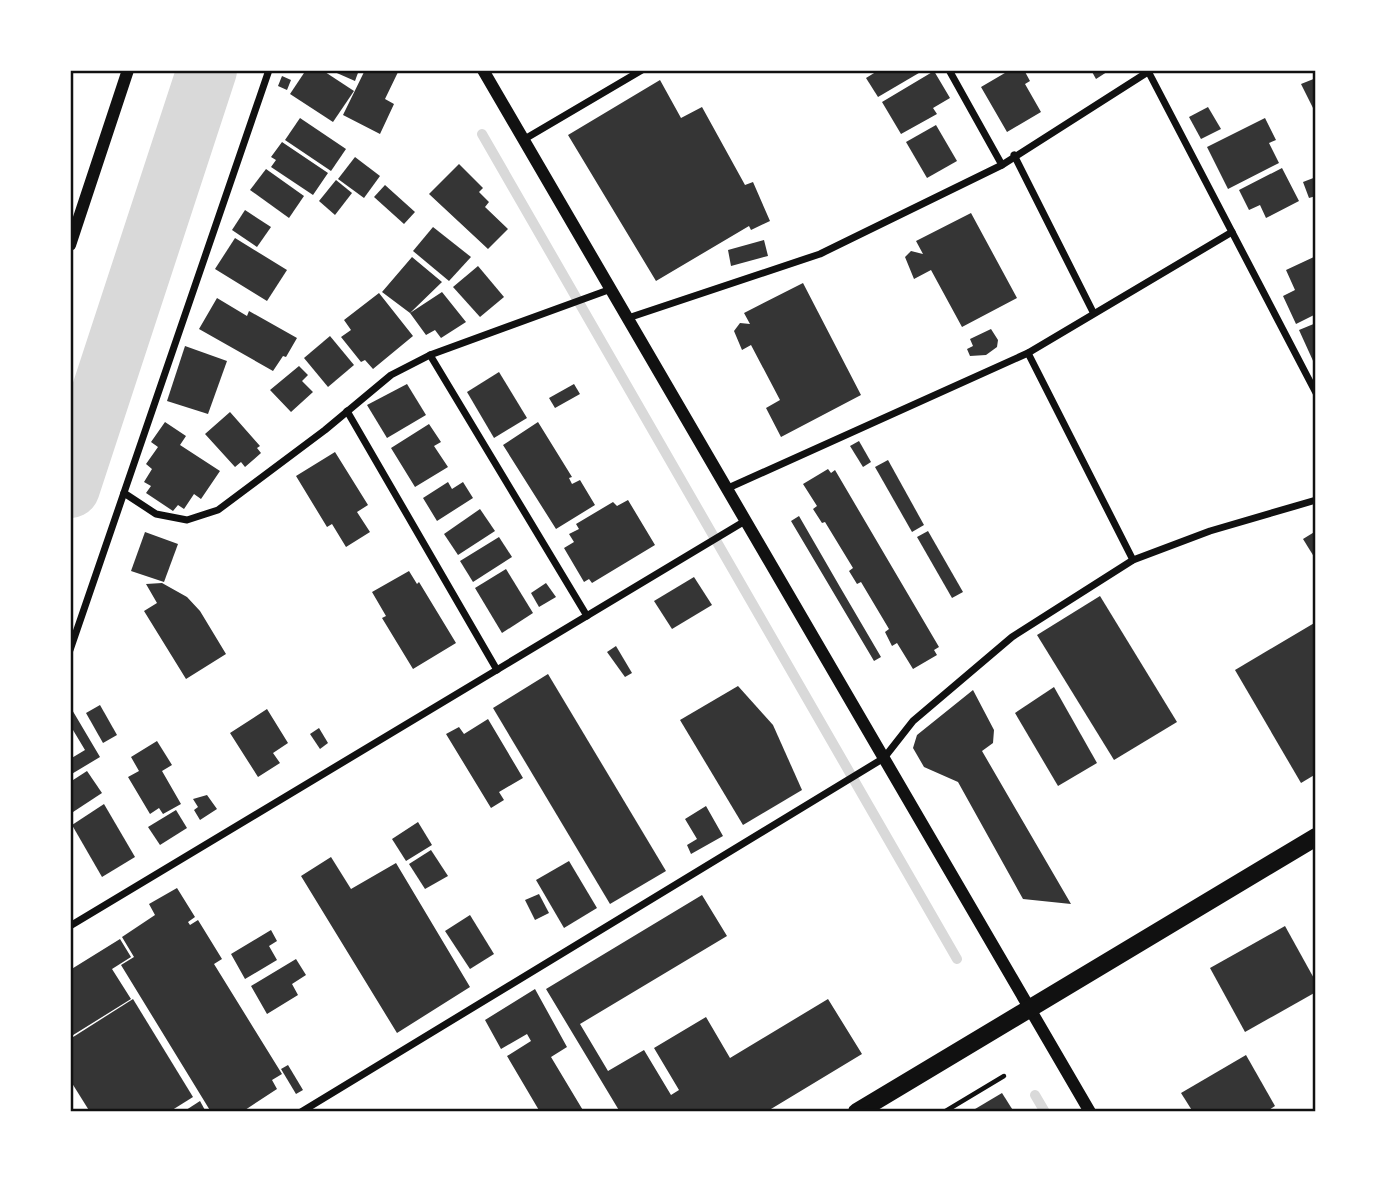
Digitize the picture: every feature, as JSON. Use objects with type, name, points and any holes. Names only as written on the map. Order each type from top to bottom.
[{"type":"main road","points":[[857,1112],[1316,837]]},
{"type":"street","points":[[70,246],[128,70]]},
{"type":"street","points":[[70,650],[269,70]]},
{"type":"street","points":[[483,70],[1031,1006],[1090,1112]]},
{"type":"street","points":[[523,141],[642,70]]},
{"type":"street","points":[[949,70],[1002,164]]},
{"type":"street","points":[[628,318],[820,254],[1002,164],[1150,71],[1316,393]]},
{"type":"street","points":[[1014,155],[1093,312]]},
{"type":"street","points":[[726,489],[1028,353],[1093,312],[1232,232]]},
{"type":"street","points":[[124,493],[156,514],[187,520],[218,510],[391,375],[430,355],[611,289]]},
{"type":"street","points":[[1028,353],[1133,560]]},
{"type":"street","points":[[430,355],[587,616]]},
{"type":"street","points":[[348,411],[497,670]]},
{"type":"street","points":[[301,1112],[884,758],[913,721],[1012,637],[1133,560],[1210,531],[1316,500]]},
{"type":"street","points":[[70,926],[745,521]]},
{"type":"path","points":[[944,1112],[1003,1076]]},
{"type":"building","points":[[306,70],[322,70],[354,91],[333,122],[290,94]]},
{"type":"building","points":[[330,70],[359,70],[355,81]]},
{"type":"building","points":[[365,70],[399,70],[385,99],[394,104],[380,134],[343,115]]},
{"type":"building","points":[[879,70],[924,70],[878,97],[866,78]]},
{"type":"building","points":[[1010,70],[1024,70],[1030,81],[1025,84],[1041,112],[1007,132],[981,87]]},
{"type":"building","points":[[1091,70],[1110,70],[1096,79]]},
{"type":"building","points":[[934,71],[950,98],[933,108],[937,114],[901,134],[882,102]]},
{"type":"building","points":[[282,76],[291,80],[287,90],[278,86]]},
{"type":"building","points":[[1316,78],[1316,114],[1301,84]]},
{"type":"building","points":[[660,80],[681,118],[702,107],[745,185],[753,182],[770,221],[751,230],[749,226],[656,281],[568,135]]},
{"type":"building","points":[[1208,107],[1221,129],[1201,139],[1189,117]]},
{"type":"building","points":[[300,118],[346,149],[331,171],[285,140]]},
{"type":"building","points":[[1265,118],[1276,140],[1269,143],[1279,163],[1228,189],[1207,147]]},
{"type":"building","points":[[936,125],[957,161],[927,178],[906,142]]},
{"type":"building","points":[[282,142],[328,173],[313,195],[271,167],[276,160],[271,157]]},
{"type":"building","points":[[355,157],[380,176],[364,198],[338,179]]},
{"type":"building","points":[[459,164],[483,188],[479,192],[489,202],[485,207],[508,229],[488,249],[429,194]]},
{"type":"building","points":[[1282,168],[1299,201],[1266,218],[1260,205],[1249,210],[1239,190]]},
{"type":"building","points":[[266,169],[304,196],[289,218],[250,190]]},
{"type":"building","points":[[1316,177],[1316,196],[1309,198],[1303,182]]},
{"type":"building","points":[[336,180],[352,193],[335,215],[319,201]]},
{"type":"building","points":[[385,185],[415,212],[404,224],[374,197]]},
{"type":"building","points":[[245,210],[271,227],[257,247],[232,230]]},
{"type":"building","points":[[971,213],[1017,298],[962,327],[931,270],[914,279],[905,257],[911,251],[923,254],[916,241]]},
{"type":"building","points":[[433,227],[471,257],[449,281],[413,251]]},
{"type":"building","points":[[235,238],[287,270],[267,301],[215,269]]},
{"type":"building","points":[[764,240],[768,256],[731,266],[728,250]]},
{"type":"building","points":[[1316,256],[1316,314],[1296,324],[1283,296],[1295,290],[1286,270]]},
{"type":"building","points":[[412,257],[442,282],[410,313],[382,292]]},
{"type":"building","points":[[478,266],[504,297],[480,317],[453,287]]},
{"type":"building","points":[[803,283],[861,395],[781,437],[766,408],[780,400],[751,345],[742,350],[734,331],[740,323],[750,324],[744,313]]},
{"type":"building","points":[[442,292],[466,322],[441,338],[435,330],[426,335],[410,313]]},
{"type":"building","points":[[379,293],[413,336],[373,369],[365,360],[361,362],[341,337],[351,330],[344,320]]},
{"type":"building","points":[[217,298],[247,316],[249,311],[297,338],[286,357],[283,356],[273,371],[199,329]]},
{"type":"building","points":[[1316,323],[1316,362],[1314,363],[1299,330]]},
{"type":"building","points":[[991,329],[998,340],[997,347],[986,355],[970,356],[967,349],[973,346],[970,339]]},
{"type":"building","points":[[330,336],[354,365],[328,387],[304,358]]},
{"type":"building","points":[[185,346],[227,361],[208,414],[167,401]]},
{"type":"building","points":[[299,366],[308,375],[302,381],[313,392],[291,412],[270,390]]},
{"type":"building","points":[[499,372],[527,418],[494,438],[467,392]]},
{"type":"building","points":[[407,384],[426,415],[387,438],[367,405]]},
{"type":"building","points":[[574,384],[580,394],[555,408],[549,398]]},
{"type":"building","points":[[230,412],[260,446],[257,448],[261,453],[245,467],[241,462],[235,467],[205,434]]},
{"type":"building","points":[[165,422],[186,436],[180,445],[220,471],[201,499],[194,494],[184,509],[178,505],[173,511],[146,493],[151,486],[144,482],[152,469],[146,464],[158,447],[151,442]]},
{"type":"building","points":[[538,422],[572,477],[569,478],[572,484],[580,480],[595,505],[556,529],[503,445]]},
{"type":"building","points":[[429,424],[441,442],[434,446],[448,467],[415,487],[391,448]]},
{"type":"building","points":[[859,441],[871,462],[863,467],[850,446]]},
{"type":"building","points":[[335,452],[368,505],[357,512],[370,532],[346,547],[332,524],[327,527],[296,476]]},
{"type":"building","points":[[888,460],[924,525],[912,532],[875,467]]},
{"type":"building","points":[[828,469],[831,473],[835,470],[939,647],[934,650],[937,655],[913,669],[897,643],[892,646],[885,632],[889,629],[861,582],[857,584],[849,571],[853,568],[825,522],[822,523],[813,509],[817,506],[803,484]]},
{"type":"building","points":[[448,482],[452,489],[463,482],[473,498],[437,521],[423,498]]},
{"type":"building","points":[[628,500],[655,545],[592,583],[589,579],[584,582],[564,548],[574,542],[569,534],[579,529],[576,524],[613,502],[617,506]]},
{"type":"building","points":[[480,509],[495,531],[458,555],[444,534]]},
{"type":"building","points":[[799,516],[881,657],[874,661],[791,521]]},
{"type":"building","points":[[928,531],[963,592],[952,598],[917,537]]},
{"type":"building","points":[[1316,531],[1316,560],[1303,539]]},
{"type":"building","points":[[145,532],[178,544],[164,582],[131,571]]},
{"type":"building","points":[[499,537],[512,557],[473,582],[460,561]]},
{"type":"building","points":[[506,569],[533,613],[502,633],[475,588]]},
{"type":"building","points":[[409,571],[417,584],[419,582],[456,643],[413,669],[382,618],[386,616],[372,592]]},
{"type":"building","points":[[694,577],[712,605],[672,629],[654,601]]},
{"type":"building","points":[[162,583],[187,597],[200,611],[226,654],[186,679],[144,611],[157,603],[146,584]]},
{"type":"building","points":[[546,583],[556,597],[539,607],[531,593]]},
{"type":"building","points":[[1100,596],[1177,722],[1114,760],[1037,635]]},
{"type":"building","points":[[1316,622],[1316,774],[1301,783],[1235,670]]},
{"type":"building","points":[[616,646],[632,673],[625,677],[607,652]]},
{"type":"building","points":[[548,674],[666,871],[610,904],[493,708]]},
{"type":"building","points":[[738,686],[773,725],[802,790],[743,825],[680,720]]},
{"type":"building","points":[[1054,687],[1097,763],[1058,786],[1015,713]]},
{"type":"building","points":[[973,690],[994,730],[993,743],[982,751],[1071,904],[1023,899],[958,782],[924,767],[913,748],[917,735]]},
{"type":"building","points":[[100,705],[117,735],[103,743],[86,713]]},
{"type":"building","points":[[71,708],[100,757],[70,775],[70,759],[85,750],[70,725]]},
{"type":"building","points":[[267,709],[288,743],[273,753],[280,763],[258,777],[230,733]]},
{"type":"building","points":[[488,719],[523,778],[499,792],[504,800],[491,808],[446,734],[459,727],[464,734]]},
{"type":"building","points":[[319,728],[328,743],[320,749],[310,734]]},
{"type":"building","points":[[157,741],[172,765],[162,771],[181,804],[163,814],[159,808],[150,814],[128,777],[139,771],[131,757]]},
{"type":"building","points":[[87,771],[102,793],[70,814],[70,782]]},
{"type":"building","points":[[207,795],[217,809],[200,820],[194,810],[198,807],[193,799]]},
{"type":"building","points":[[104,804],[135,857],[102,877],[72,825]]},
{"type":"building","points":[[706,806],[723,836],[691,854],[687,845],[697,839],[685,819]]},
{"type":"building","points":[[176,810],[187,828],[160,845],[148,827]]},
{"type":"building","points":[[418,822],[432,845],[406,861],[392,839]]},
{"type":"building","points":[[431,850],[448,876],[425,889],[409,864]]},
{"type":"building","points":[[331,857],[351,889],[396,863],[470,987],[397,1033],[301,876]]},
{"type":"building","points":[[569,861],[597,908],[564,928],[536,880]]},
{"type":"building","points":[[177,888],[195,917],[188,922],[190,925],[198,920],[222,959],[214,964],[282,1074],[272,1080],[277,1089],[242,1112],[211,1112],[121,965],[134,957],[122,937],[155,915],[149,904]]},
{"type":"building","points":[[539,894],[549,913],[535,920],[525,900]]},
{"type":"building","points":[[702,895],[727,936],[580,1024],[608,1071],[644,1050],[671,1095],[679,1090],[654,1048],[706,1017],[730,1058],[828,999],[862,1054],[766,1112],[620,1112],[546,989]]},
{"type":"building","points":[[470,915],[494,954],[470,969],[445,931]]},
{"type":"building","points":[[1285,926],[1316,982],[1316,992],[1245,1032],[1210,968]]},
{"type":"building","points":[[271,930],[277,941],[269,946],[277,960],[245,979],[231,954]]},
{"type":"building","points":[[120,939],[131,957],[112,969],[131,999],[70,1037],[70,970]]},
{"type":"building","points":[[296,959],[306,975],[292,984],[298,995],[267,1014],[251,986]]},
{"type":"building","points":[[535,989],[567,1047],[551,1057],[584,1112],[540,1112],[507,1056],[531,1041],[527,1034],[501,1049],[485,1020]]},
{"type":"building","points":[[133,999],[193,1097],[169,1112],[90,1112],[70,1080],[70,1039]]},
{"type":"building","points":[[1246,1055],[1275,1106],[1266,1112],[1193,1112],[1181,1093]]},
{"type":"building","points":[[288,1065],[303,1090],[296,1094],[281,1069]]},
{"type":"building","points":[[1002,1093],[1014,1112],[970,1112]]},
{"type":"building","points":[[200,1101],[206,1112],[183,1112]]},
{"type":"waterway","points":[[70,488],[207,70]]},
{"type":"waterway","points":[[482,134],[957,959]]},
{"type":"waterway","points":[[1035,1095],[1045,1112]]}]
